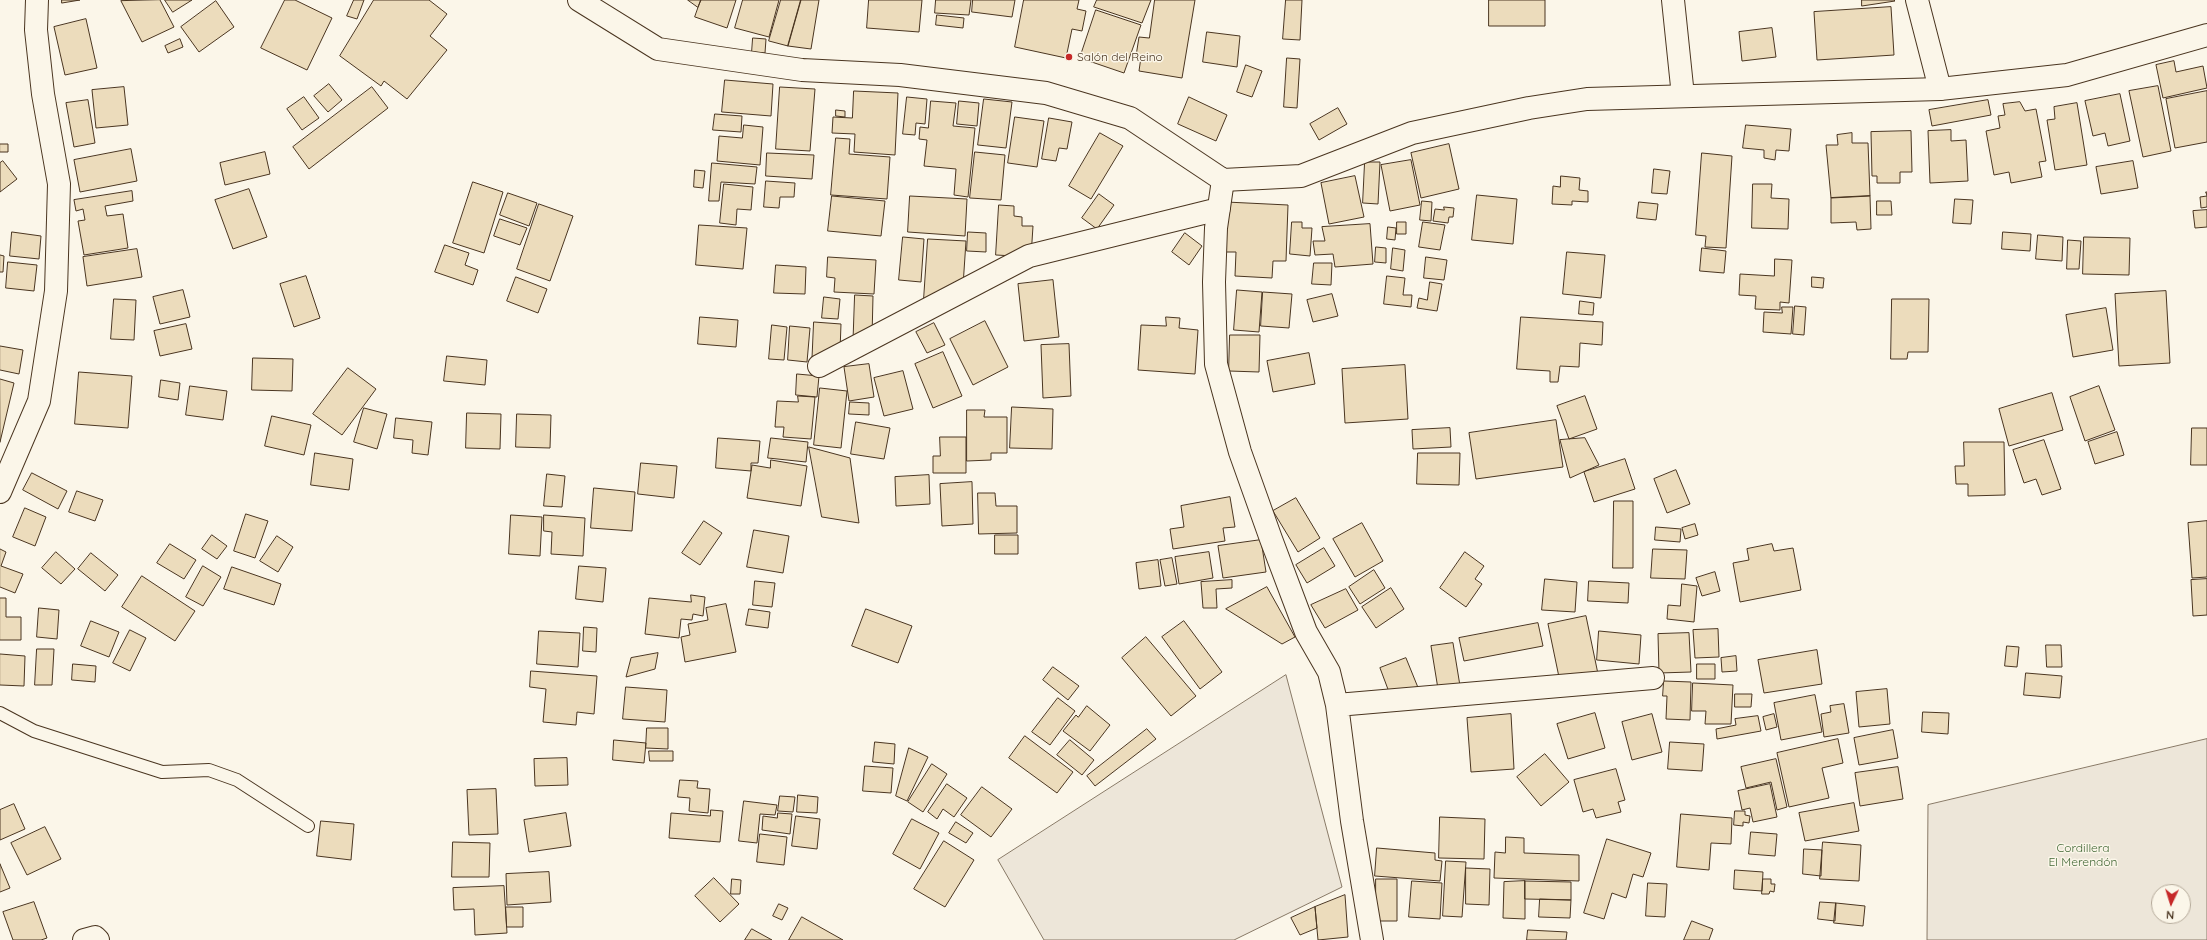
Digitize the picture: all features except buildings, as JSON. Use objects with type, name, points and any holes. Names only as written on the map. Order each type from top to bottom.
[{"type":"street","points":[[0,492],[39,401],[56,291],[59,184],[43,94],[36,30],[37,0]]},
{"type":"street","points":[[579,0],[658,48],[802,70],[900,75],[1046,93],[1130,118],[1222,180],[1301,176],[1412,133],[1529,108],[1587,99],[1940,89],[2067,75],[2207,35]]},
{"type":"street","points":[[1673,0],[1683,96]]},
{"type":"street","points":[[1917,0],[1940,89]]},
{"type":"street","points":[[1222,180],[1214,282],[1216,364],[1240,452],[1271,539],[1306,632],[1329,672],[1337,704],[1352,821],[1372,940]]},
{"type":"street","points":[[819,366],[1029,256],[1219,209]]},
{"type":"street","points":[[1337,704],[1653,678]]},
{"type":"street","points":[[84,940],[95,937],[98,940]]},
{"type":"lane","points":[[0,713],[34,731],[162,772],[209,770],[237,780],[308,826]]},
{"type":"green space","points":[[1286,675],[1342,887],[1234,940],[1044,940],[998,860]]},
{"type":"green space","name":"Cordillera El Merendón","points":[[2207,739],[2207,940],[1927,940],[1928,805]]},
{"type":"place","name":"Salón del Reino","points":[[1069,57]]}]
